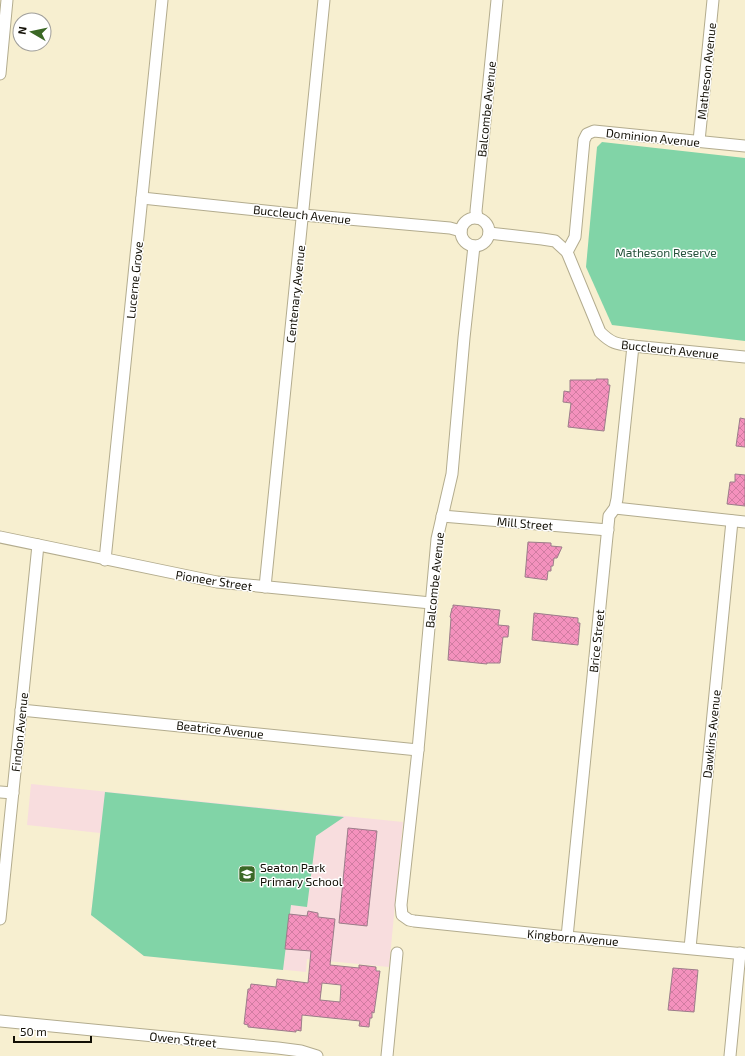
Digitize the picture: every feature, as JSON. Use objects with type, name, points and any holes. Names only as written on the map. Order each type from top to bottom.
[{"type":"street","points":[[0,74],[7,0]]},
{"type":"street","name":"Lucerne Grove","points":[[106,560],[162,0]]},
{"type":"street","name":"Centenary Avenue","points":[[266,587],[324,0]]},
{"type":"street","name":"Balcombe Avenue","points":[[477,218],[476,212],[497,0]]},
{"type":"street","name":"Matheson Avenue","points":[[699,141],[713,0]]},
{"type":"street","name":"Dominion Avenue","points":[[567,252],[575,236],[584,140],[588,134],[594,131],[745,146]]},
{"type":"street","name":"Buccleuch Avenue","points":[[142,198],[303,215],[450,228],[461,231]]},
{"type":"street","points":[[477,218],[484,221],[487,225],[489,233],[488,237],[482,243],[474,246],[463,240],[461,231],[464,222],[468,219],[477,218]]},
{"type":"street","points":[[489,233],[555,241],[567,252]]},
{"type":"street","name":"Balcombe Avenue","points":[[402,915],[401,905],[418,750],[437,538],[452,474],[474,246]]},
{"type":"street","name":"Buccleuch Avenue","points":[[567,252],[600,332],[609,340],[617,344],[745,357]]},
{"type":"street","name":"Brice Street","points":[[567,937],[609,516],[615,508],[617,498],[633,346]]},
{"type":"street","points":[[615,508],[745,522]]},
{"type":"street","name":"Mill Street","points":[[442,516],[608,530]]},
{"type":"street","name":"Dawkins Avenue","points":[[690,948],[732,521]]},
{"type":"street","name":"Pioneer Street","points":[[0,537],[217,582],[431,603]]},
{"type":"street","name":"Findon Avenue","points":[[0,919],[38,545]]},
{"type":"street","name":"Beatrice Avenue","points":[[22,710],[418,750]]},
{"type":"street","points":[[0,792],[13,794]]},
{"type":"street","name":"Kingborn Avenue","points":[[402,915],[409,920],[414,921],[742,953]]},
{"type":"street","points":[[387,1056],[397,953]]},
{"type":"street","points":[[730,1056],[742,953]]},
{"type":"street","name":"Owen Street","points":[[0,1021],[278,1048],[301,1051],[317,1056]]},
{"type":"shaded area","name":"Seaton Park Primary School","points":[[31,784],[403,822],[389,967],[307,959],[306,972],[144,956],[91,915],[100,833],[27,825]]},
{"type":"green space","name":"Matheson Reserve","points":[[602,142],[745,158],[745,341],[612,325],[586,267],[597,147]]},
{"type":"green space","name":"Seaton Park Primary School","points":[[105,792],[344,817],[316,836],[307,907],[291,905],[283,970],[144,956],[91,915]]},
{"type":"building","points":[[608,379],[608,385],[610,385],[604,431],[568,427],[571,403],[563,402],[564,391],[570,392],[570,380]]},
{"type":"building","points":[[740,418],[745,419],[745,447],[736,446]]},
{"type":"building","points":[[735,474],[745,475],[745,506],[727,504],[730,482],[735,482]]},
{"type":"building","points":[[528,542],[551,543],[551,546],[562,547],[557,558],[554,558],[551,571],[548,571],[547,580],[525,577]]},
{"type":"building","points":[[453,605],[500,610],[498,625],[509,626],[508,637],[503,637],[500,663],[487,664],[448,660],[450,617]]},
{"type":"building","points":[[534,613],[578,618],[578,623],[580,623],[578,645],[532,640]]},
{"type":"building","points":[[348,828],[377,831],[367,926],[339,923]]},
{"type":"building","points":[[308,911],[318,913],[318,917],[335,919],[330,965],[359,968],[359,965],[376,967],[376,971],[380,971],[374,1013],[372,1012],[369,1027],[359,1026],[360,1021],[302,1015],[301,1031],[296,1030],[296,1032],[248,1027],[248,1025],[244,1024],[248,989],[250,989],[251,984],[276,987],[277,979],[308,983],[311,951],[285,949],[289,914],[307,916]],"holes":[[[322,983],[341,985],[340,1002],[320,1000]]]},
{"type":"building","points":[[673,968],[698,970],[694,1012],[668,1010]]},
{"type":"place","name":"Seaton Park Primary School","points":[[247,874]]}]
